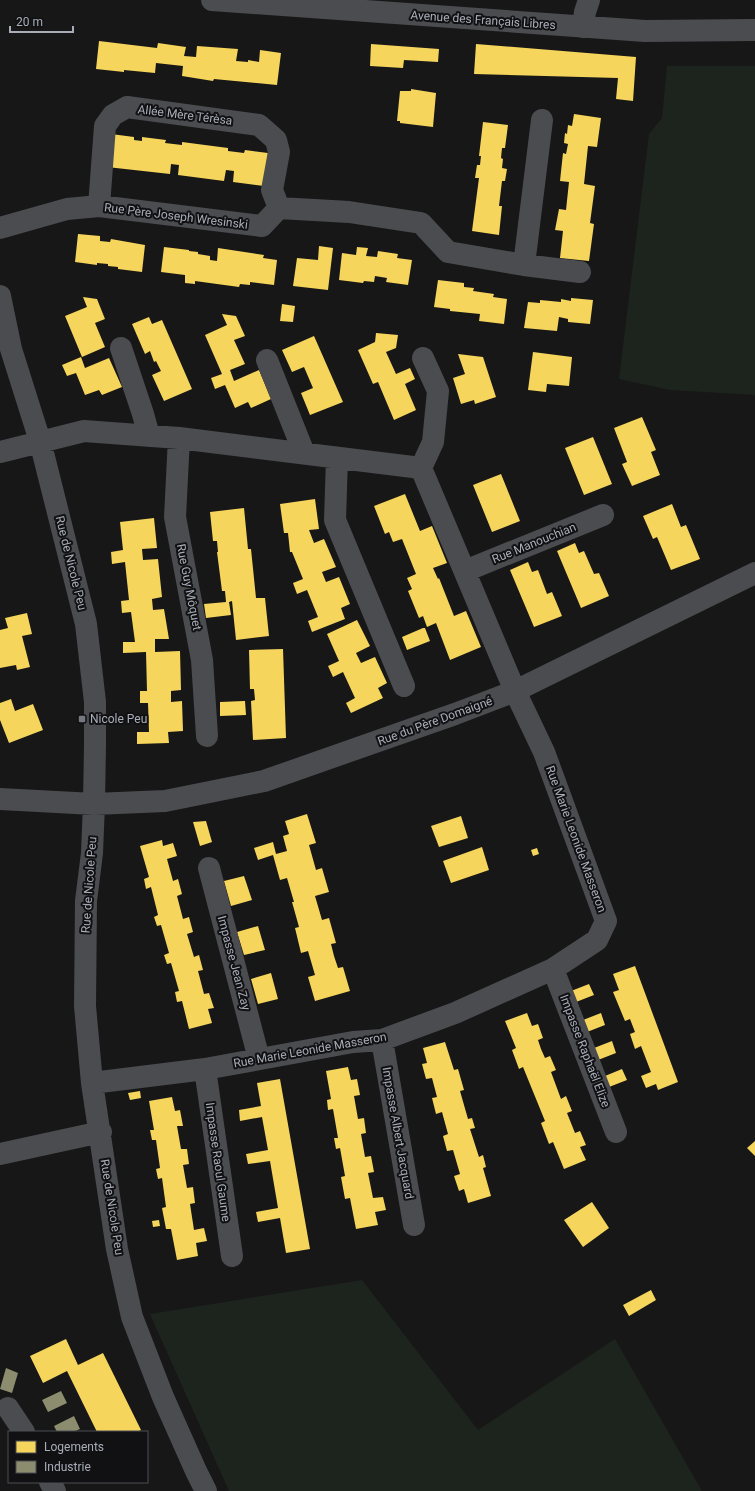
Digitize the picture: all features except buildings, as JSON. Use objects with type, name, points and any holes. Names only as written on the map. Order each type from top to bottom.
[{"type":"street","name":"Avenue des Français Libres","points":[[212,0],[583,27],[645,30],[755,30]]},
{"type":"street","points":[[583,27],[585,12],[589,0]]},
{"type":"street","name":"Allée Mère Térèsa","points":[[100,206],[105,126],[112,114],[127,107],[259,124],[276,140],[279,152],[272,190],[279,208]]},
{"type":"street","points":[[524,265],[542,120]]},
{"type":"street","name":"Rue Père Joseph Wresinski","points":[[0,228],[68,209],[100,206],[262,226],[279,208]]},
{"type":"street","points":[[279,208],[349,212],[421,223],[448,252],[524,265],[580,272]]},
{"type":"street","name":"Rue de Nicole Peu","points":[[0,296],[11,349],[40,441],[86,624],[95,702],[94,804],[86,916],[85,1006],[92,1083],[101,1132],[117,1249],[132,1317],[163,1397],[206,1491]]},
{"type":"street","points":[[121,348],[149,436]]},
{"type":"street","points":[[420,468],[433,442],[438,391],[423,358]]},
{"type":"street","points":[[267,360],[304,453]]},
{"type":"street","points":[[0,452],[84,431],[179,438],[420,468]]},
{"type":"street","name":"Rue Guy Môquet","points":[[179,438],[175,517],[202,660],[207,736]]},
{"type":"street","points":[[337,458],[335,520],[404,686]]},
{"type":"street","points":[[420,468],[465,571],[514,691]]},
{"type":"street","name":"Rue Manouchian","points":[[465,571],[603,515]]},
{"type":"street","name":"Rue du Père Domaigné","points":[[0,799],[94,804],[165,801],[264,781],[448,717],[514,691],[755,573]]},
{"type":"street","name":"Rue Marie Leonide Masseron","points":[[92,1083],[205,1069],[353,1042],[382,1040],[455,1014],[553,969],[597,940],[606,921],[544,752],[514,691]]},
{"type":"street","name":"Impasse Jean Zay","points":[[209,868],[259,1059]]},
{"type":"street","name":"Impasse Raphaël Elize","points":[[553,969],[616,1132]]},
{"type":"street","name":"Impasse Albert Jacquard","points":[[382,1040],[414,1225]]},
{"type":"street","name":"Impasse Raoul Gaume","points":[[205,1069],[232,1256]]},
{"type":"street","points":[[0,1154],[101,1132]]},
{"type":"street","points":[[8,1408],[23,1431]]},
{"type":"shaded area","points":[[667,66],[755,66],[755,395],[670,390],[619,379],[649,134],[662,118]]},
{"type":"shaded area","points":[[362,1280],[478,1430],[615,1339],[702,1491],[229,1491],[150,1314]]},
{"type":"place","name":"Nicole Peu","points":[[82,719]]}]
